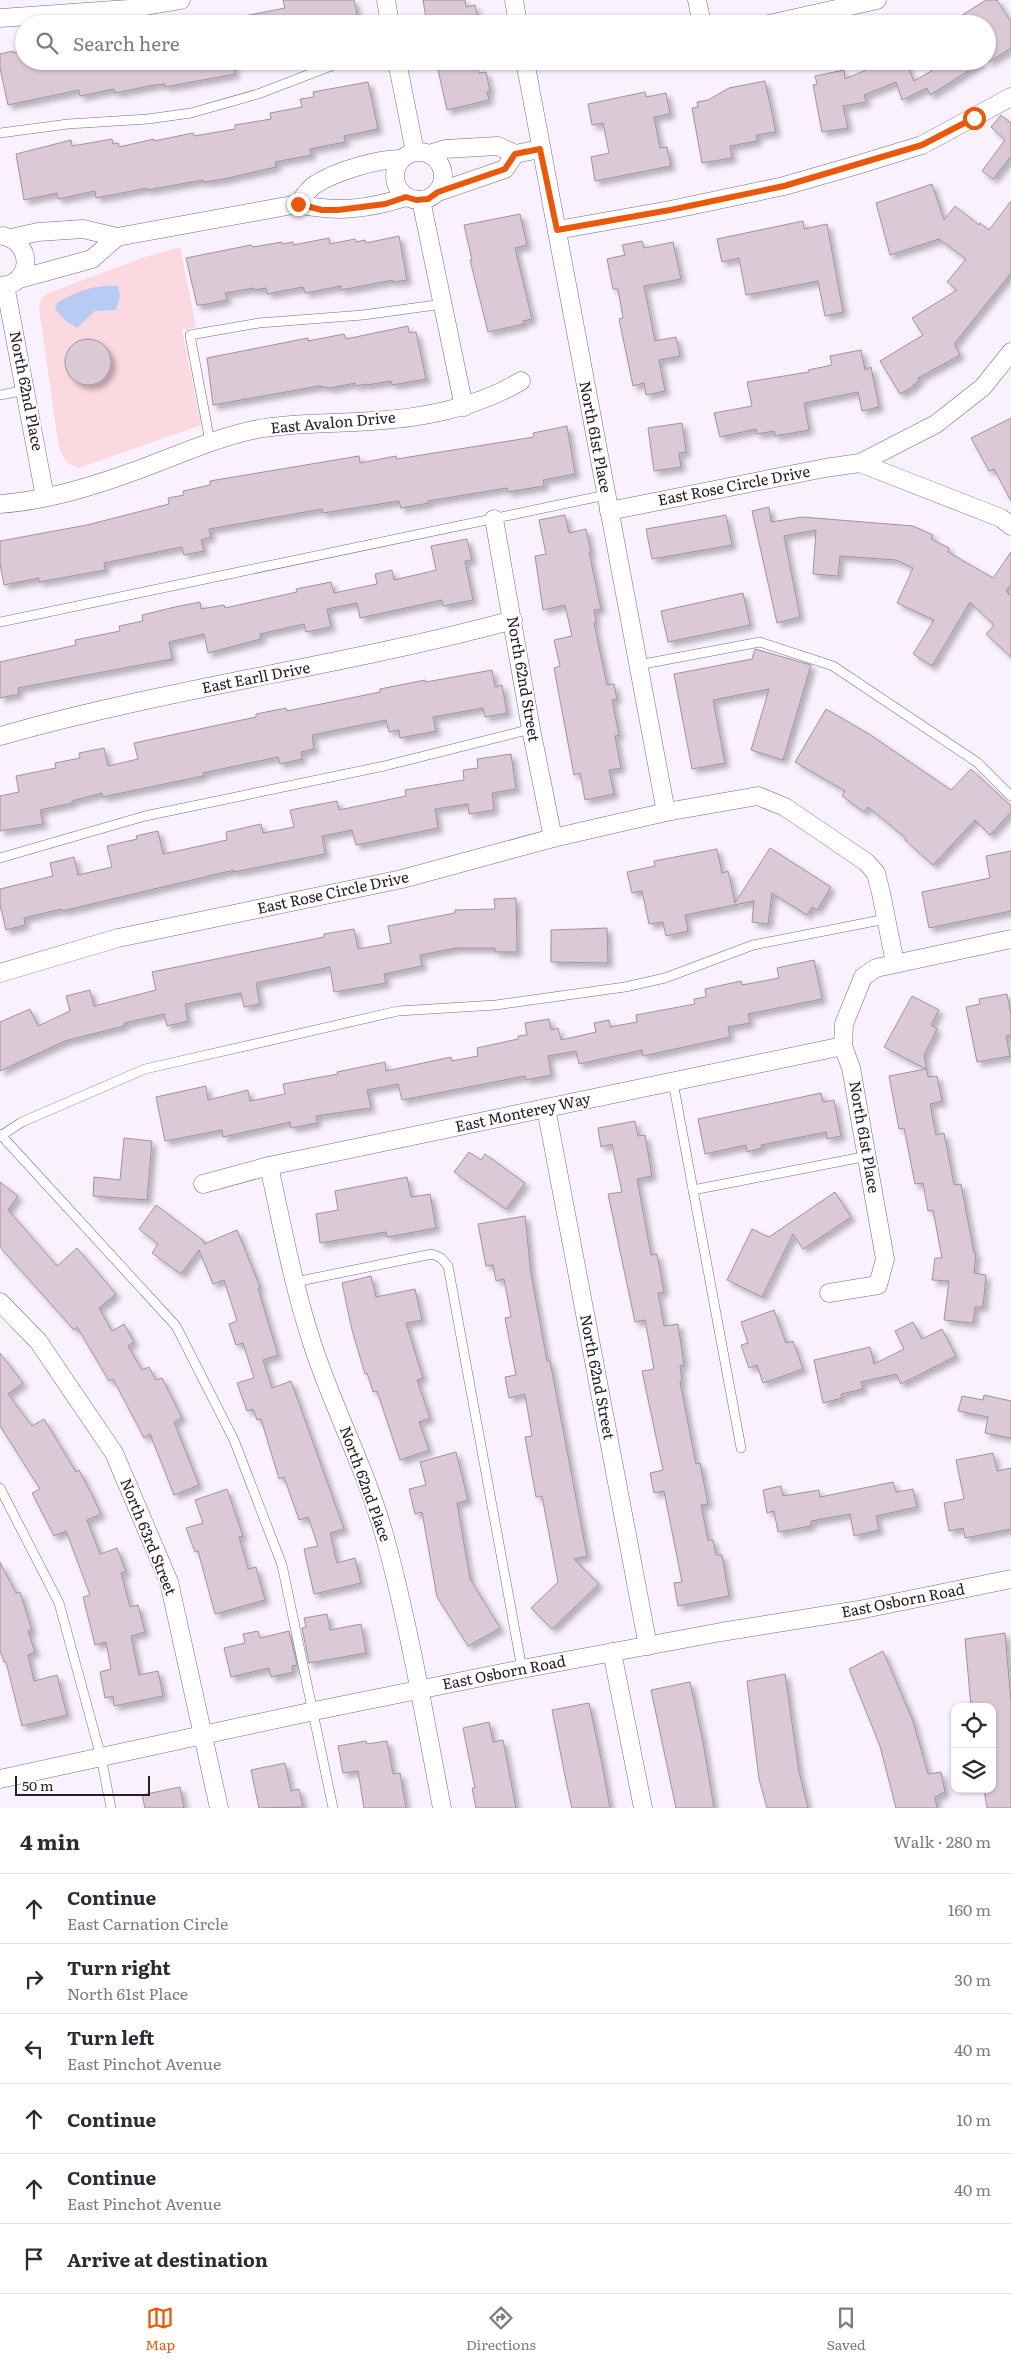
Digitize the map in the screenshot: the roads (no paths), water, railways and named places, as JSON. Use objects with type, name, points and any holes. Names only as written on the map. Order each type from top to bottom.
[{"type":"street","points":[[43,15],[128,9],[181,0]]},
{"type":"street","points":[[386,0],[388,15]]},
{"type":"street","points":[[514,0],[516,15]]},
{"type":"street","points":[[697,0],[700,15]]},
{"type":"street","points":[[810,15],[877,0]]},
{"type":"street","points":[[0,18],[15,17]]},
{"type":"street","points":[[399,70],[415,155]]},
{"type":"street","name":"North 61st Place","points":[[527,70],[666,812]]},
{"type":"street","points":[[557,230],[670,210],[784,186],[857,165],[922,145],[1011,97]]},
{"type":"street","points":[[298,204],[315,184],[388,159],[445,149],[498,146],[515,154],[540,149]]},
{"type":"street","points":[[5,237],[38,232],[83,229],[117,237],[298,204],[322,210],[338,210],[414,199],[428,199],[438,192],[505,169],[515,154]]},
{"type":"street","points":[[438,192],[444,178],[443,171],[436,158],[415,155],[397,165],[395,179],[400,192],[414,199],[443,304],[464,406]]},
{"type":"street","points":[[5,237],[23,248],[26,256],[24,272],[8,283]]},
{"type":"street","points":[[8,283],[92,259],[117,237]]},
{"type":"street","name":"North 62nd Place","points":[[8,283],[45,497]]},
{"type":"street","name":"East Rose Circle Drive","points":[[607,503],[860,463],[936,424],[983,387],[1011,352]]},
{"type":"street","name":"East Avalon Drive","points":[[0,504],[45,497],[128,474],[210,442],[258,429],[303,423],[372,421],[424,415],[464,406],[499,394],[521,381]]},
{"type":"street","name":"East Rose Circle Drive","points":[[860,463],[1001,518],[1011,526]]},
{"type":"street","name":"North 62nd Street","points":[[494,519],[513,620],[530,729],[553,838]]},
{"type":"street","name":"East Earll Drive","points":[[0,736],[79,714],[376,654],[513,620]]},
{"type":"street","name":"East Rose Circle Drive","points":[[0,973],[118,938],[402,879],[553,838],[666,812],[758,796],[785,807],[866,862],[876,874],[895,963]]},
{"type":"street","name":"North 61st Place","points":[[829,1293],[878,1286],[885,1259],[851,1068],[843,1046],[844,1024],[863,978],[876,968],[1011,939]]},
{"type":"street","name":"East Monterey Way","points":[[203,1184],[269,1166],[843,1046]]},
{"type":"street","name":"North 62nd Street","points":[[546,1108],[648,1646]]},
{"type":"street","name":"North 62nd Place","points":[[269,1166],[295,1282],[312,1343],[371,1492],[382,1527],[402,1608],[442,1808]]},
{"type":"street","name":"North 63rd Street","points":[[0,1302],[38,1341],[114,1453],[169,1582],[219,1808]]},
{"type":"street","name":"East Osborn Road","points":[[0,1780],[314,1711],[522,1669],[859,1610],[1011,1579]]},
{"type":"street","points":[[612,1652],[643,1808]]},
{"type":"lane","points":[[0,133],[68,124],[148,119],[190,113],[258,94],[321,70]]},
{"type":"lane","points":[[210,442],[190,335],[259,323],[372,314],[443,304]]},
{"type":"lane","points":[[0,395],[26,390]]},
{"type":"lane","points":[[0,622],[494,519],[607,503]]},
{"type":"lane","points":[[638,665],[760,642],[833,666],[978,763],[1011,796]]},
{"type":"lane","points":[[0,858],[145,816],[384,766],[530,729]]},
{"type":"lane","points":[[333,1808],[282,1565],[234,1440],[176,1326],[1,1135],[22,1122],[145,1069],[398,1011],[496,1005],[625,987],[666,978],[753,945],[886,919]]},
{"type":"lane","points":[[673,1082],[741,1448]]},
{"type":"lane","points":[[693,1190],[868,1156]]},
{"type":"lane","points":[[295,1282],[432,1254],[441,1258],[448,1266],[522,1669]]},
{"type":"lane","points":[[0,1488],[59,1603],[101,1757],[111,1808]]},
{"type":"water","points":[[118,286],[120,296],[116,310],[95,311],[77,328],[67,322],[55,309],[57,303],[79,292],[93,287]]}]
